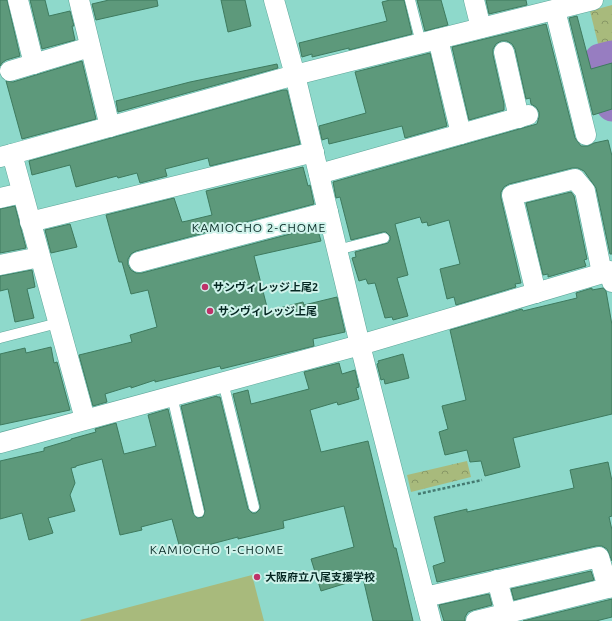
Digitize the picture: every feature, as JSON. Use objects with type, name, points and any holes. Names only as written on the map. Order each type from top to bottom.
[{"type":"street","points":[[18,0],[34,64]]},
{"type":"street","points":[[79,0],[110,127]]},
{"type":"street","points":[[274,0],[295,75],[360,345],[431,621]]},
{"type":"street","points":[[474,0],[481,28]]},
{"type":"street","points":[[85,419],[22,192],[6,156],[295,75],[481,28],[545,8],[590,0]]},
{"type":"street","points":[[545,8],[586,135]]},
{"type":"street","points":[[429,41],[461,134]]},
{"type":"street","points":[[10,71],[90,47]]},
{"type":"street","points":[[319,174],[524,116],[504,52]]},
{"type":"street","points":[[30,222],[314,152]]},
{"type":"street","points":[[0,443],[360,345],[536,293],[607,278],[585,191],[575,178],[512,195],[536,293]]},
{"type":"street","points":[[0,198],[22,192]]},
{"type":"street","points":[[139,262],[328,212]]},
{"type":"street","points":[[0,265],[40,257]]},
{"type":"street","points":[[426,597],[599,557],[610,587],[478,621]]},
{"type":"street","points":[[497,580],[506,613]]},
{"type":"lane","points":[[410,0],[429,41]]},
{"type":"lane","points":[[337,250],[384,238]]},
{"type":"lane","points":[[0,338],[58,323]]},
{"type":"lane","points":[[223,382],[254,507]]},
{"type":"lane","points":[[172,396],[199,512]]},
{"type":"path","points":[[400,498],[482,480]]},
{"type":"green space","points":[[612,5],[612,53],[601,56],[590,11]]},
{"type":"green space","points":[[467,461],[471,477],[411,492],[407,475]]},
{"type":"green space","points":[[252,575],[264,621],[80,620]]},
{"type":"building","points":[[0,0],[7,0],[20,56],[6,60],[0,66]]},
{"type":"building","points":[[30,0],[45,0],[49,16],[70,11],[74,26],[72,26],[75,40],[42,49]]},
{"type":"building","points":[[109,0],[157,0],[158,6],[96,20],[92,4]]},
{"type":"building","points":[[221,0],[245,0],[251,26],[228,32]]},
{"type":"building","points":[[390,0],[404,0],[412,34],[349,50],[349,48],[312,57],[312,54],[302,57],[299,43],[387,21],[382,2]]},
{"type":"building","points":[[417,0],[441,0],[448,25],[425,31]]},
{"type":"building","points":[[486,0],[526,0],[527,5],[489,14]]},
{"type":"building","points":[[577,16],[591,69],[612,63],[612,109],[593,115],[569,18]]},
{"type":"building","points":[[546,24],[575,138],[581,146],[588,146],[608,140],[612,156],[612,254],[610,254],[596,188],[584,171],[578,168],[572,168],[509,184],[504,187],[501,192],[501,198],[521,283],[515,284],[516,287],[456,305],[454,297],[447,299],[440,269],[460,264],[449,220],[428,226],[427,222],[422,223],[420,217],[395,224],[408,275],[397,278],[408,316],[393,320],[392,317],[385,318],[375,283],[368,284],[366,279],[359,281],[352,258],[356,257],[355,252],[388,243],[390,236],[386,232],[383,232],[351,240],[340,197],[336,198],[333,182],[537,124],[539,112],[536,107],[531,104],[530,98],[526,99],[515,49],[512,44],[507,41],[501,41],[496,44],[493,49],[504,110],[469,120],[452,47]]},
{"type":"building","points":[[430,53],[447,126],[405,138],[402,126],[329,144],[328,138],[322,140],[319,126],[366,113],[355,72]]},
{"type":"building","points":[[82,61],[96,119],[22,139],[6,81],[13,82]]},
{"type":"building","points":[[277,64],[278,68],[118,112],[116,101],[190,82]]},
{"type":"building","points":[[287,90],[300,144],[210,166],[208,158],[165,169],[167,176],[140,183],[137,173],[118,178],[117,176],[76,187],[70,165],[32,175],[29,161]]},
{"type":"building","points":[[303,167],[308,186],[310,185],[314,204],[136,251],[131,254],[128,259],[128,265],[131,270],[136,273],[142,273],[317,227],[321,241],[254,256],[268,311],[303,302],[304,305],[337,297],[345,332],[313,339],[314,346],[221,369],[220,366],[155,382],[155,380],[131,388],[131,386],[105,394],[107,402],[93,406],[79,355],[132,342],[130,335],[157,327],[148,290],[131,294],[122,262],[119,262],[106,215],[174,198],[182,222],[212,215],[206,191]]},
{"type":"building","points":[[571,192],[574,196],[587,259],[584,260],[586,266],[548,277],[548,274],[543,275],[526,203]]},
{"type":"building","points":[[15,206],[26,248],[0,253],[0,209]]},
{"type":"building","points":[[70,224],[77,247],[51,253],[45,230]]},
{"type":"building","points":[[32,270],[35,287],[27,289],[34,318],[15,322],[8,289],[0,291],[0,276]]},
{"type":"building","points":[[592,288],[592,290],[603,288],[606,291],[612,325],[612,414],[513,438],[520,467],[485,476],[481,461],[470,462],[467,450],[445,455],[439,432],[448,429],[442,406],[466,400],[450,330],[522,309],[523,311],[577,298],[576,293]]},
{"type":"building","points":[[51,347],[54,363],[57,362],[70,410],[0,425],[0,354],[25,348],[26,353]]},
{"type":"building","points":[[403,354],[409,378],[385,384],[384,379],[381,380],[377,364],[379,363],[378,361]]},
{"type":"building","points":[[339,363],[342,374],[355,370],[359,387],[356,388],[359,399],[338,405],[337,402],[310,410],[321,452],[368,441],[394,548],[396,548],[413,621],[373,621],[363,578],[321,591],[311,559],[354,547],[344,506],[283,521],[284,528],[238,539],[238,537],[181,552],[172,519],[141,527],[142,530],[120,535],[102,459],[71,468],[75,483],[70,495],[75,511],[48,518],[53,533],[29,540],[22,513],[0,519],[0,461],[44,451],[44,448],[96,432],[95,429],[116,423],[124,454],[156,446],[148,415],[168,409],[193,513],[197,518],[203,517],[205,511],[181,406],[217,396],[220,397],[248,509],[252,513],[256,513],[260,509],[260,505],[233,394],[248,390],[251,404],[309,389],[304,372]]},
{"type":"building","points":[[608,462],[612,481],[612,516],[609,517],[612,530],[612,561],[607,549],[602,546],[596,546],[437,582],[433,566],[445,562],[434,517],[467,509],[467,512],[574,488],[570,470]]},
{"type":"building","points":[[591,571],[594,580],[514,600],[511,589]]},
{"type":"building","points":[[489,594],[492,605],[468,612],[465,617],[465,621],[444,621],[439,605]]},
{"type":"building","points":[[612,599],[612,617],[596,621],[523,621]]},
{"type":"waterway","points":[[612,56],[600,59],[612,106]]},
{"type":"place","name":"サンヴィレッジ上尾2","points":[[205,287]]},
{"type":"place","name":"サンヴィレッジ上尾","points":[[210,311]]},
{"type":"place","name":"大阪府立八尾支援学校","points":[[257,577]]},
{"type":"district","name":"KAMIOCHO 2-CHOME","points":[[259,227]]},
{"type":"district","name":"KAMIOCHO 1-CHOME","points":[[217,549]]}]
